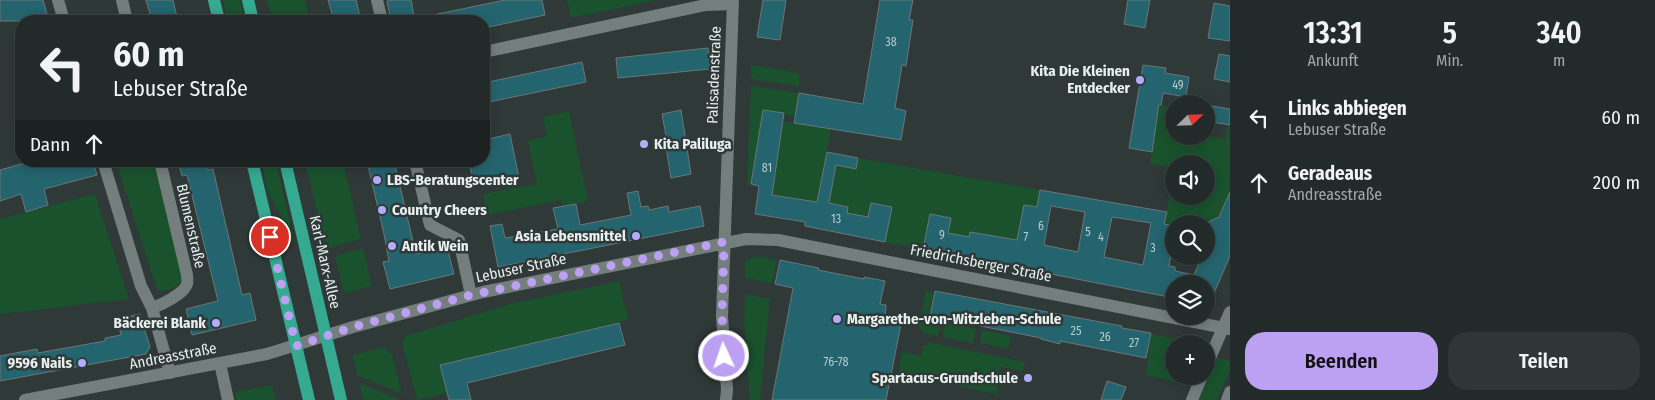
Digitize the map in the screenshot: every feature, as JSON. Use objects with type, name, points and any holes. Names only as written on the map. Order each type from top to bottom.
[{"type":"main road","points":[[214,0],[218,15]]},
{"type":"main road","points":[[248,0],[252,15]]},
{"type":"main road","points":[[253,167],[308,400]]},
{"type":"main road","name":"Karl-Marx-Allee","points":[[286,167],[341,400]]},
{"type":"street","points":[[58,0],[62,15]]},
{"type":"street","points":[[122,0],[126,15]]},
{"type":"street","points":[[377,0],[381,15]]},
{"type":"street","points":[[490,51],[706,5],[733,2]]},
{"type":"street","name":"Palisadenstraße","points":[[728,397],[722,316],[733,2]]},
{"type":"street","points":[[105,167],[141,286],[152,308],[170,373]]},
{"type":"street","name":"Blumenstraße","points":[[152,308],[165,303],[183,290],[187,284],[187,276],[161,167]]},
{"type":"street","points":[[416,167],[430,225],[459,240],[471,295]]},
{"type":"street","name":"Friedrichsberger Straße","points":[[724,242],[746,239],[778,240],[1227,328]]},
{"type":"street","name":"Lebuser Straße","points":[[326,336],[471,295],[724,242]]},
{"type":"street","points":[[1215,350],[1227,328],[1230,312]]},
{"type":"street","name":"Andreasstraße","points":[[25,400],[220,363],[296,346],[326,336]]},
{"type":"street","points":[[220,363],[228,400]]},
{"type":"street","points":[[1192,400],[1198,385]]},
{"type":"street","points":[[1227,400],[1230,392]]},
{"type":"green space","points":[[223,0],[240,0],[244,15],[227,15]]},
{"type":"green space","points":[[267,0],[305,0],[309,15],[271,15]]},
{"type":"green space","points":[[567,0],[657,0],[571,18]]},
{"type":"green space","points":[[751,65],[800,73],[799,86],[751,79]]},
{"type":"green space","points":[[751,86],[799,93],[795,116],[763,110],[751,184],[747,185]]},
{"type":"green space","points":[[1159,104],[1165,106],[1165,145],[1215,145],[1215,137],[1225,139],[1228,124],[1230,125],[1230,197],[1219,217],[1215,219],[1215,215],[1166,215],[1168,205],[1215,205],[1215,155],[1165,155],[1165,166],[1150,164]]},
{"type":"green space","points":[[569,111],[588,201],[563,206],[561,200],[487,215],[483,194],[537,184],[528,141],[547,136],[543,117]]},
{"type":"green space","points":[[783,121],[831,129],[817,202],[771,194]]},
{"type":"green space","points":[[858,158],[1040,190],[1037,207],[1024,205],[1018,235],[1022,240],[970,233],[969,237],[948,233],[951,218],[931,214],[923,249],[885,242],[892,207],[871,203],[868,217],[847,213],[848,207],[828,203],[835,165],[855,169]]},
{"type":"green space","points":[[118,167],[156,167],[182,280],[172,289],[165,291],[159,290],[156,287]]},
{"type":"green space","points":[[262,167],[277,167],[294,241],[287,243],[280,213],[268,192]]},
{"type":"green space","points":[[306,167],[344,167],[361,239],[326,249]]},
{"type":"green space","points":[[95,194],[129,299],[0,314],[0,219]]},
{"type":"green space","points":[[363,248],[372,286],[344,293],[335,256]]},
{"type":"green space","points":[[759,256],[777,261],[772,283],[745,278],[745,260]]},
{"type":"green space","points":[[619,281],[628,320],[440,365],[447,393],[417,400],[402,343],[406,336],[510,304]]},
{"type":"green space","points":[[926,290],[933,292],[928,319],[941,322],[938,336],[924,333],[919,326]]},
{"type":"green space","points":[[745,294],[770,299],[760,400],[750,400],[744,323]]},
{"type":"green space","points":[[945,323],[976,329],[973,343],[943,337]]},
{"type":"green space","points":[[982,330],[1011,336],[1008,349],[980,343]]},
{"type":"green space","points":[[1151,334],[1165,337],[1165,379],[1146,375]]},
{"type":"green space","points":[[928,342],[1025,362],[1023,371],[1000,367],[997,394],[898,374],[902,352],[921,356],[923,346],[928,346]]},
{"type":"green space","points":[[383,347],[392,354],[402,394],[357,375],[353,355]]},
{"type":"green space","points":[[1217,358],[1230,361],[1230,370],[1217,400],[1199,400],[1205,385],[1215,385],[1215,363]]},
{"type":"green space","points":[[359,383],[401,400],[363,400]]},
{"type":"green space","points":[[272,385],[276,400],[236,400],[235,392]]},
{"type":"building","points":[[0,0],[43,0],[47,15],[15,15],[15,21],[0,21]]},
{"type":"building","points":[[146,0],[173,0],[177,15],[150,15]]},
{"type":"building","points":[[328,0],[356,0],[360,15],[332,15]]},
{"type":"building","points":[[411,0],[414,15],[390,15],[387,1]]},
{"type":"building","points":[[505,0],[542,0],[545,15],[490,27],[490,15],[433,15]]},
{"type":"building","points":[[763,0],[786,0],[780,40],[757,37]]},
{"type":"building","points":[[880,0],[913,0],[909,20],[913,20],[906,66],[902,65],[895,108],[906,111],[901,140],[794,123],[799,93],[863,104]]},
{"type":"building","points":[[1128,0],[1150,0],[1145,28],[1124,24]]},
{"type":"building","points":[[1214,3],[1230,6],[1230,41],[1208,38]]},
{"type":"building","points":[[708,48],[710,69],[618,78],[616,58]]},
{"type":"building","points":[[1219,54],[1230,56],[1230,82],[1214,79]]},
{"type":"building","points":[[582,62],[586,82],[490,102],[490,82]]},
{"type":"building","points":[[1143,65],[1166,68],[1165,73],[1189,77],[1186,95],[1163,93],[1161,105],[1159,104],[1152,152],[1129,148]]},
{"type":"building","points":[[1215,106],[1230,109],[1230,125],[1215,122]]},
{"type":"building","points":[[681,110],[691,174],[671,178],[662,114]]},
{"type":"building","points":[[763,110],[784,113],[772,195],[817,202],[827,152],[858,158],[856,169],[836,165],[829,203],[848,207],[847,213],[868,217],[871,203],[892,207],[885,242],[805,226],[805,222],[755,214],[759,186],[751,184]]},
{"type":"building","points":[[510,134],[519,178],[474,186],[470,167],[490,167],[490,139]]},
{"type":"building","points":[[15,166],[95,167],[97,175],[44,189],[48,205],[26,212],[21,194],[0,201],[0,170]]},
{"type":"building","points":[[180,167],[206,167],[207,170],[213,169],[242,295],[250,293],[256,320],[192,335],[186,309],[218,301],[187,175],[182,176]]},
{"type":"building","points":[[368,167],[395,167],[416,254],[447,247],[454,274],[390,289],[383,262],[389,261]]},
{"type":"building","points":[[1040,190],[1167,212],[1164,224],[1165,265],[1175,267],[1175,271],[1194,275],[1165,275],[1165,296],[923,249],[930,214],[951,218],[948,233],[969,237],[970,232],[1017,240],[1024,205],[1037,207]],"holes":[[[1051,206],[1085,212],[1078,252],[1044,245]],[[1112,217],[1151,223],[1143,265],[1104,257]]]},
{"type":"building","points":[[638,191],[641,207],[648,206],[649,210],[668,206],[669,212],[700,206],[704,226],[498,267],[490,226],[502,224],[505,238],[558,229],[553,208],[576,204],[580,225],[631,215],[627,193]]},
{"type":"building","points":[[1230,192],[1230,256],[1215,291],[1215,275],[1194,275],[1198,265],[1215,265],[1215,219],[1219,217]]},
{"type":"building","name":"Margarethe-von-Witzleben-Schule","points":[[780,260],[819,268],[818,270],[885,281],[880,304],[886,305],[885,321],[901,324],[886,400],[772,400],[793,288],[775,284]]},
{"type":"building","points":[[935,291],[1151,333],[1146,358],[1060,341],[1060,344],[1041,338],[930,316]]},
{"type":"building","points":[[140,314],[150,347],[146,354],[0,381],[0,356],[37,349],[38,353],[105,341],[105,338],[121,335],[117,319]]},
{"type":"building","points":[[619,323],[625,345],[467,383],[471,400],[449,400],[440,365]]},
{"type":"building","points":[[1107,381],[1126,387],[1121,400],[1101,400]]},
{"type":"place","name":"Kita Die Kleinen Entdecker","points":[[1140,80]]},
{"type":"place","name":"Kita Paliluga","points":[[644,144]]},
{"type":"place","name":"LBS-Beratungscenter","points":[[377,180]]},
{"type":"place","name":"Country Cheers","points":[[382,210]]},
{"type":"place","name":"Asia Lebensmittel","points":[[636,236]]},
{"type":"place","name":"Antik Wein","points":[[392,246]]},
{"type":"place","name":"Margarethe-von-Witzleben-Schule","points":[[837,319]]},
{"type":"place","name":"Bäckerei Blank","points":[[216,323]]},
{"type":"place","name":"9596 Nails","points":[[82,363]]},
{"type":"place","name":"Spartacus-Grundschule","points":[[1028,378]]},
{"type":"route","points":[[270,237],[296,346],[353,327],[471,295],[724,242],[722,316],[724,356]]}]
